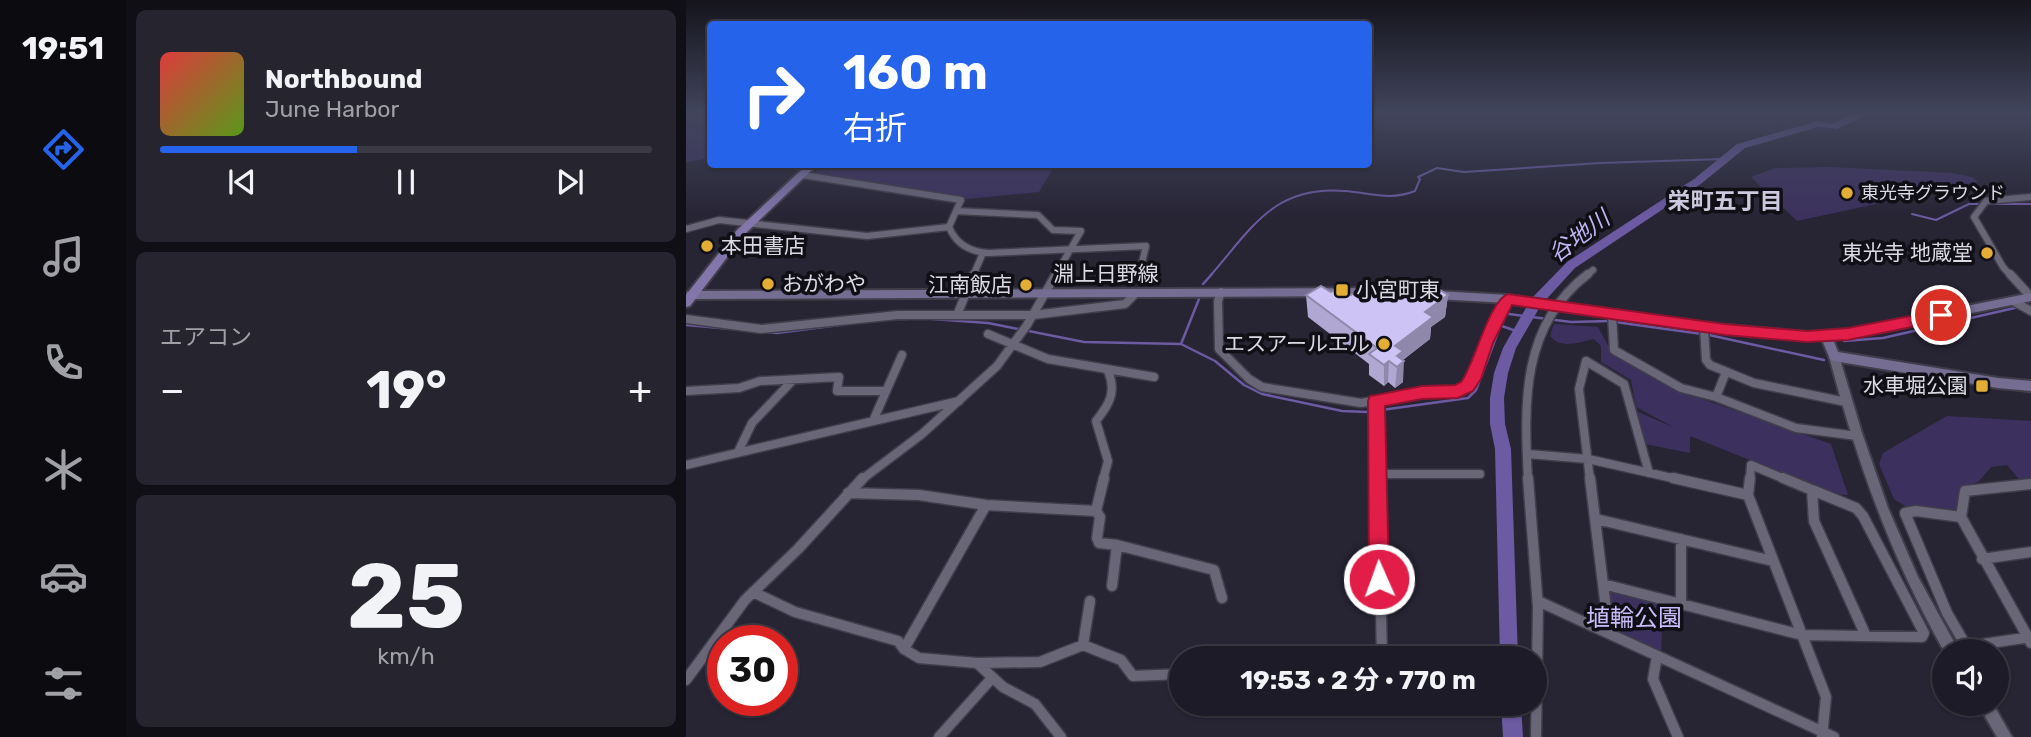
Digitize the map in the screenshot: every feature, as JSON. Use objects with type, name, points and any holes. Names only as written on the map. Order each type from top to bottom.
[{"type":"main road","points":[[688,297],[726,249],[804,169]]},
{"type":"main road","name":"淵上日野線","points":[[688,297],[1383,292],[1508,299],[1554,306]]},
{"type":"main road","points":[[1554,306],[1704,327],[1779,335],[1826,336],[1848,334],[2031,297]]},
{"type":"main road","points":[[1826,336],[1834,356],[2031,386]]},
{"type":"street","points":[[804,169],[961,200],[949,227],[951,234],[959,242],[982,255],[996,252],[1146,246],[1141,267]]},
{"type":"street","points":[[2031,197],[2000,198],[1982,204],[1974,217],[2003,267],[2031,297]]},
{"type":"street","points":[[686,680],[753,592],[799,549],[867,474],[922,434],[997,366],[1025,329],[1081,230],[1053,230],[1038,215],[956,211]]},
{"type":"street","points":[[686,229],[719,220],[850,236],[886,236],[949,227]]},
{"type":"street","points":[[957,315],[982,255]]},
{"type":"street","points":[[1536,737],[1538,601],[1528,454],[1530,374],[1542,333],[1554,306],[1593,270]]},
{"type":"street","points":[[1221,292],[1218,301],[1219,349],[1249,379],[1262,387],[1376,408],[1422,393],[1458,392],[1467,387],[1473,379],[1485,343],[1508,299]]},
{"type":"street","points":[[686,319],[761,329],[898,315],[1033,315],[1125,304],[1136,293]]},
{"type":"street","points":[[2013,301],[2031,311]]},
{"type":"street","points":[[1612,314],[1614,350],[1681,388],[1716,397],[1796,428],[1857,436]]},
{"type":"street","points":[[1704,327],[1706,360],[1710,365],[1754,383],[1846,402]]},
{"type":"street","points":[[988,334],[1010,347],[1035,356],[1154,377]]},
{"type":"street","points":[[873,421],[902,355]]},
{"type":"street","points":[[1834,356],[1880,506],[1898,548],[1946,639]]},
{"type":"street","points":[[1609,633],[1579,390],[1586,361],[1624,384],[1649,473]]},
{"type":"street","points":[[1108,371],[1114,382],[1113,400],[1096,421],[1108,461],[1096,511],[1100,517],[1097,538],[1099,543],[1117,545],[1214,570],[1222,598]]},
{"type":"street","points":[[1716,397],[1726,372]]},
{"type":"street","points":[[686,391],[739,388],[760,381],[839,377],[836,391],[884,391]]},
{"type":"street","points":[[739,450],[752,423],[793,380]]},
{"type":"street","points":[[686,465],[739,450],[960,401]]},
{"type":"street","points":[[1376,408],[1382,646]]},
{"type":"street","points":[[1528,454],[1588,459],[1748,495]]},
{"type":"street","points":[[1538,601],[1826,735],[1826,697],[1802,635],[1773,561],[1748,495],[1751,465],[1856,508],[1863,516],[1924,633],[1922,637],[1802,635],[1603,584]]},
{"type":"street","points":[[1376,474],[1480,474]]},
{"type":"street","points":[[1961,517],[1916,511],[1905,513],[1910,532],[1947,614],[1965,643],[1970,646],[2030,639],[1982,559],[1961,517],[1965,491],[2031,484]]},
{"type":"street","points":[[1812,491],[1814,521],[1866,636]]},
{"type":"street","points":[[848,494],[919,495],[986,505],[1096,511]]},
{"type":"street","points":[[904,649],[986,505]]},
{"type":"street","points":[[1596,519],[1773,561]]},
{"type":"street","points":[[1681,539],[1681,605]]},
{"type":"street","points":[[1112,586],[1117,545]]},
{"type":"street","points":[[1982,559],[2031,552]]},
{"type":"street","points":[[753,592],[795,612],[898,641],[904,649],[919,658],[977,663],[1040,662],[1083,645],[1121,660],[1133,676],[1169,674]]},
{"type":"street","points":[[1083,645],[1090,601]]},
{"type":"street","points":[[1657,656],[1653,679],[1678,737]]},
{"type":"street","points":[[977,663],[1003,687],[1035,704],[1061,737]]},
{"type":"street","points":[[939,737],[992,678]]},
{"type":"street","points":[[1992,716],[2005,737]]},
{"type":"green space","points":[[686,147],[707,147],[707,158],[686,162]]},
{"type":"green space","name":"東光寺グラウンド","points":[[1830,167],[1953,173],[1972,177],[1978,182],[1797,221],[1751,177],[1775,168]]},
{"type":"green space","points":[[819,168],[1053,168],[1039,192],[967,199],[814,173]]},
{"type":"green space","points":[[1554,324],[1598,327],[1610,349],[1685,393],[1831,444],[1848,495],[1834,494],[1690,436],[1690,453],[1645,444],[1636,411],[1675,428],[1636,407],[1631,380],[1601,362],[1601,346],[1594,339],[1571,344],[1560,343],[1550,336]]},
{"type":"green space","points":[[1947,416],[2031,421],[2031,482],[2022,483],[2007,465],[1991,467],[1979,481],[1963,489],[1959,513],[1905,506],[1894,499],[1879,464],[1883,453]]},
{"type":"green space","name":"埴輪公園","points":[[1603,584],[1663,600],[1661,658],[1609,633]]},
{"type":"building","points":[[1371,282],[1396,299],[1416,285],[1421,289],[1429,283],[1448,295],[1425,312],[1433,317],[1395,346],[1403,351],[1397,356],[1404,361],[1397,367],[1389,361],[1384,365],[1369,354],[1377,348],[1306,295],[1321,286],[1331,292],[1340,286],[1351,295]]},
{"type":"waterway","name":"谷地川","points":[[1509,646],[1503,449],[1497,424],[1497,398],[1501,373],[1521,324],[1536,302],[1571,265],[1698,181],[1739,147]]},
{"type":"waterway","points":[[1210,276],[1252,226],[1282,203],[1300,195],[1321,191],[1345,191],[1397,196],[1415,191],[1420,179],[1418,177],[1437,168],[1464,172],[1600,163],[1723,159]]},
{"type":"waterway","points":[[1912,214],[1936,220],[1969,204],[2031,204]]},
{"type":"waterway","points":[[1203,284],[1212,274]]},
{"type":"waterway","points":[[1181,344],[1199,299]]},
{"type":"waterway","points":[[1844,341],[1883,338],[2019,307]]},
{"type":"waterway","points":[[1509,314],[1571,322],[1610,321]]},
{"type":"waterway","points":[[893,319],[907,319]]},
{"type":"waterway","points":[[932,319],[988,323],[1084,342],[1181,344]]},
{"type":"waterway","points":[[1501,326],[1503,319]]},
{"type":"waterway","points":[[1615,322],[1702,334]]},
{"type":"waterway","points":[[686,325],[777,333],[855,323]]},
{"type":"waterway","points":[[1181,344],[1215,361],[1244,385],[1262,394],[1342,411],[1367,412],[1468,398],[1476,390],[1501,326]]},
{"type":"waterway","points":[[1501,326],[1519,332]]},
{"type":"waterway","points":[[1709,335],[1824,360]]},
{"type":"waterway","points":[[1871,367],[2031,392]]},
{"type":"waterway","name":"谷地川","points":[[1512,716],[1513,737]]},
{"type":"place","name":"東光寺グラウンド","points":[[1847,193]]},
{"type":"place","name":"本田書店","points":[[707,246]]},
{"type":"place","name":"東光寺 地蔵堂","points":[[1987,253]]},
{"type":"place","name":"おがわや","points":[[768,284]]},
{"type":"place","name":"江南飯店","points":[[1026,285]]},
{"type":"place","name":"小宮町東","points":[[1342,290]]},
{"type":"place","name":"エスアールエル","points":[[1384,344]]},
{"type":"place","name":"水車堀公園","points":[[1982,386]]},
{"type":"district","name":"栄町五丁目","points":[[1725,201]]},
{"type":"route","points":[[1379,579],[1376,401],[1422,393],[1458,392],[1467,387],[1473,379],[1485,343],[1508,299],[1725,330],[1807,336],[1848,334],[1941,315]]}]
